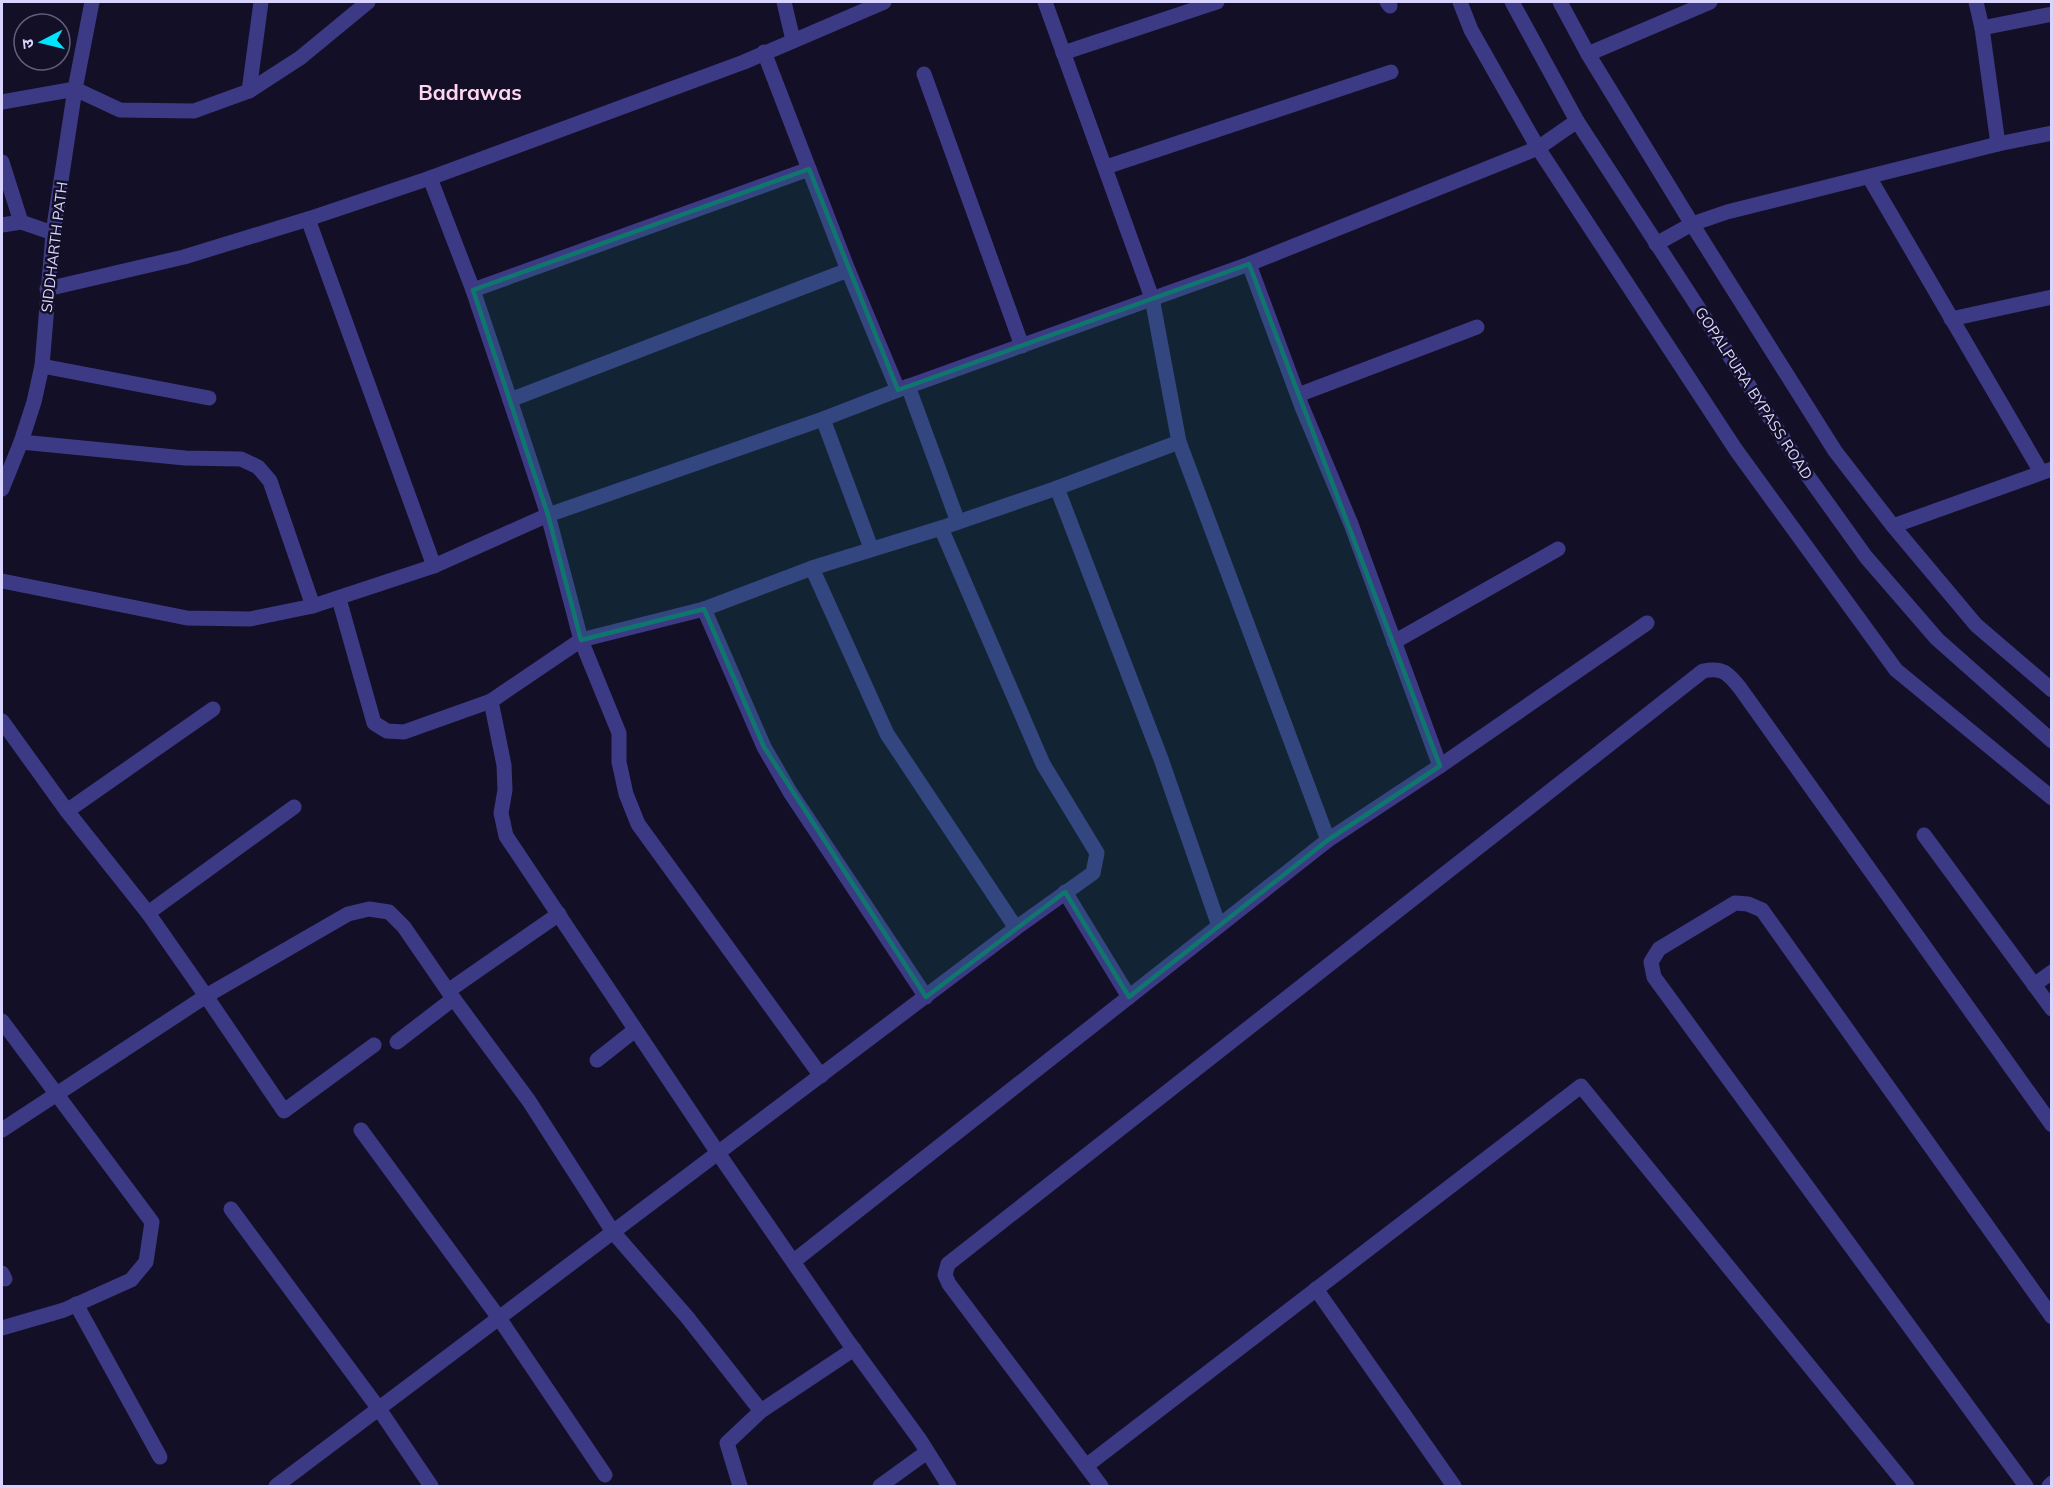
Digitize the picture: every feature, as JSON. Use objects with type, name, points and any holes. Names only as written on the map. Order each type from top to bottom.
[{"type":"street","name":"SIDDHARTH PATH","points":[[2,489],[21,442],[34,402],[42,366],[53,233],[75,89],[92,2]]},
{"type":"street","points":[[249,91],[261,2]]},
{"type":"street","points":[[2,102],[75,89],[120,110],[194,111],[249,91],[300,58],[368,2]]},
{"type":"street","points":[[784,2],[793,40]]},
{"type":"street","points":[[47,289],[184,257],[430,178],[744,62],[883,2]]},
{"type":"street","points":[[1045,2],[1152,298],[1179,442],[1328,840]]},
{"type":"street","points":[[1063,53],[1217,2]]},
{"type":"street","points":[[1460,2],[1471,30],[1538,148],[1736,450],[1896,670],[2052,798]]},
{"type":"street","name":"GOPALPURA BYPASS ROAD","points":[[1512,2],[1577,121],[1804,472],[1866,557],[1937,639],[2052,741]]},
{"type":"street","points":[[1560,2],[1588,54],[1692,224],[1835,451],[1893,526],[1976,625],[2052,690]]},
{"type":"street","points":[[1588,54],[1682,7],[1710,2]]},
{"type":"street","points":[[1976,2],[1982,28],[1998,144]]},
{"type":"street","points":[[1982,28],[2052,14]]},
{"type":"street","points":[[764,52],[848,270],[903,388],[957,522]]},
{"type":"street","points":[[1106,167],[1391,72]]},
{"type":"street","points":[[924,74],[1022,346]]},
{"type":"street","points":[[2,581],[187,618],[250,619],[339,599],[434,566],[548,515],[823,419],[1249,264],[1538,148],[1577,121]]},
{"type":"street","points":[[1656,244],[1692,224],[1727,212],[1998,144],[2052,134]]},
{"type":"street","points":[[2,162],[21,222]]},
{"type":"street","points":[[473,290],[809,169]]},
{"type":"street","points":[[1869,177],[1952,319],[2046,470],[1893,526]]},
{"type":"street","points":[[430,178],[473,290],[548,515],[581,640],[619,733],[619,762],[626,794],[638,824],[821,1076]]},
{"type":"street","points":[[308,219],[434,566]]},
{"type":"street","points":[[2,225],[21,222],[53,233]]},
{"type":"street","points":[[1249,264],[1298,395],[1351,525],[1440,766]]},
{"type":"street","points":[[510,400],[848,270]]},
{"type":"street","points":[[1952,319],[2052,297]]},
{"type":"street","points":[[1298,395],[1477,327]]},
{"type":"street","points":[[42,366],[209,398]]},
{"type":"street","points":[[823,419],[871,548]]},
{"type":"street","points":[[21,442],[185,458],[241,459],[258,467],[270,481],[313,606]]},
{"type":"street","points":[[339,599],[374,723],[387,732],[404,732],[491,701],[581,640],[704,609],[812,568],[941,528],[1057,488],[1179,442]]},
{"type":"street","points":[[1057,488],[1161,759],[1220,926]]},
{"type":"street","points":[[276,1486],[1016,928],[1093,873],[1097,853],[1043,764],[941,528]]},
{"type":"street","points":[[1394,642],[1557,549]]},
{"type":"street","points":[[812,568],[887,734],[1016,928]]},
{"type":"street","points":[[704,609],[764,747],[790,792],[926,997]]},
{"type":"street","points":[[794,1261],[1328,840],[1440,766],[1647,622]]},
{"type":"street","points":[[1101,1486],[949,1284],[945,1275],[948,1264],[1703,671],[1717,668],[1730,675],[1740,688],[2052,1125]]},
{"type":"street","points":[[491,701],[504,765],[505,790],[501,813],[506,836],[718,1154],[949,1486]]},
{"type":"street","points":[[67,811],[213,709]]},
{"type":"street","points":[[2,721],[67,811],[148,913],[284,1111],[374,1046]]},
{"type":"street","points":[[148,913],[294,807]]},
{"type":"street","points":[[1924,834],[2052,1009]]},
{"type":"street","points":[[1065,892],[1129,997]]},
{"type":"street","points":[[2026,1486],[1654,977],[1651,962],[1659,949],[1735,903],[1748,904],[1762,910],[2052,1317]]},
{"type":"street","points":[[2,1130],[206,996],[348,914],[369,909],[389,912],[404,927],[529,1101],[613,1232],[687,1317],[761,1411]]},
{"type":"street","points":[[397,1042],[451,995],[558,914]]},
{"type":"street","points":[[2034,985],[2052,972]]},
{"type":"street","points":[[2,1021],[152,1222],[146,1262],[131,1280],[76,1304],[2,1328]]},
{"type":"street","points":[[597,1059],[635,1030]]},
{"type":"street","points":[[1086,1466],[1581,1086],[1907,1486]]},
{"type":"street","points":[[360,1130],[499,1318],[605,1475]]},
{"type":"street","points":[[231,1209],[379,1409],[431,1486]]},
{"type":"street","points":[[1316,1289],[1454,1486]]},
{"type":"street","points":[[76,1304],[160,1457]]},
{"type":"street","points":[[740,1486],[727,1443],[761,1411],[854,1349]]},
{"type":"street","points":[[880,1486],[927,1452]]},
{"type":"highlighted area","points":[[809,169],[898,390],[1249,264],[1440,766],[1328,840],[1129,997],[1065,892],[926,997],[764,747],[704,609],[581,640],[548,515],[473,290]]},
{"type":"district","name":"Badrawas","points":[[470,92]]}]
